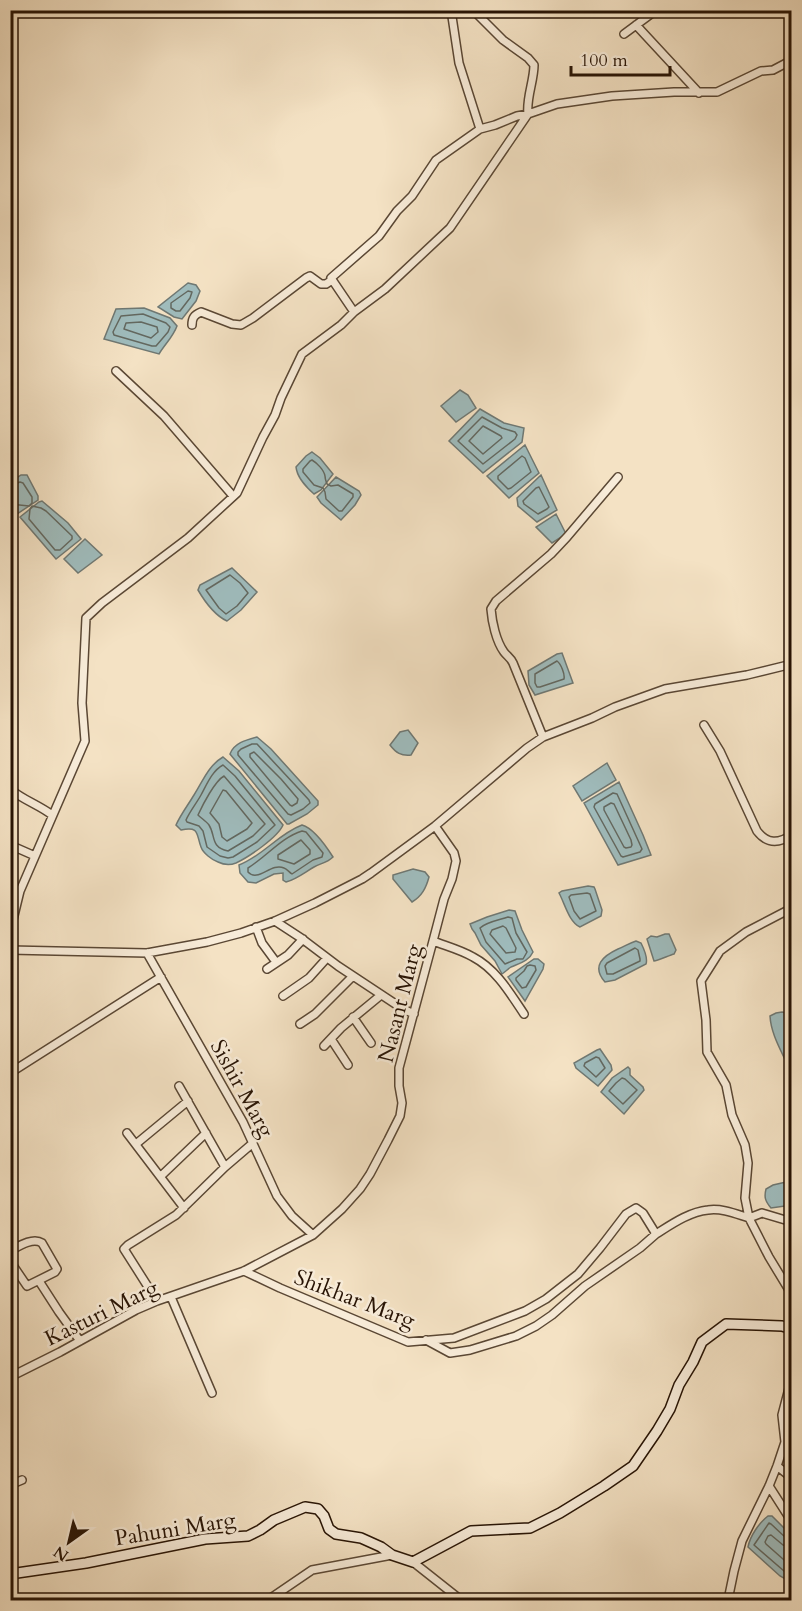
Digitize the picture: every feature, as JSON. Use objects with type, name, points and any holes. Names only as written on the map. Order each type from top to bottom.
[{"type":"street","points":[[451,10],[459,63],[480,129]]},
{"type":"street","points":[[10,932],[20,891],[85,741],[82,703],[86,618],[116,592],[188,538],[237,493],[302,354],[385,289],[450,228],[528,114],[527,107],[534,65],[503,40],[473,10]]},
{"type":"street","points":[[624,34],[651,14]]},
{"type":"street","points":[[636,25],[699,93]]},
{"type":"street","points":[[192,325],[192,319],[201,312],[240,325],[310,276],[321,284],[332,280],[331,278],[380,236],[397,211],[412,196],[436,160],[480,129],[557,104],[612,96],[717,92],[761,71],[773,70],[792,60]]},
{"type":"street","points":[[332,280],[354,312]]},
{"type":"street","points":[[116,371],[164,416],[233,496]]},
{"type":"street","points":[[543,737],[511,658],[505,653],[498,640],[491,609],[551,554],[618,477]]},
{"type":"street","points":[[10,950],[147,953],[207,942],[275,921],[362,879],[435,826],[543,737],[665,689],[747,675],[792,664]]},
{"type":"street","points":[[704,725],[720,751],[757,831],[764,839],[774,842],[792,835]]},
{"type":"street","points":[[10,789],[52,815]]},
{"type":"street","name":"Nasant Marg","points":[[244,1270],[313,1235],[342,1209],[370,1174],[400,1116],[402,1102],[399,1068],[456,861],[454,853],[435,826]]},
{"type":"street","points":[[10,845],[35,856]]},
{"type":"street","points":[[792,908],[746,932],[720,951],[701,981],[706,1020],[706,1052],[726,1085],[732,1115],[745,1145],[748,1163],[745,1198],[749,1218],[792,1295]]},
{"type":"street","points":[[275,921],[338,966],[414,1014]]},
{"type":"street","points":[[256,927],[262,943],[276,962]]},
{"type":"street","points":[[267,969],[288,954],[303,939]]},
{"type":"street","points":[[433,941],[472,956],[488,966],[524,1014]]},
{"type":"street","name":"Sishir Marg","points":[[147,953],[243,1122],[277,1196],[292,1216],[313,1235]]},
{"type":"street","points":[[284,996],[309,978],[327,958]]},
{"type":"street","points":[[300,1024],[315,1014],[353,976]]},
{"type":"street","points":[[10,1073],[160,977]]},
{"type":"street","points":[[324,1046],[340,1028],[381,994]]},
{"type":"street","points":[[353,1017],[371,1043]]},
{"type":"street","points":[[331,1040],[348,1065]]},
{"type":"street","points":[[179,1086],[225,1167]]},
{"type":"street","points":[[136,1144],[188,1101]]},
{"type":"street","points":[[127,1132],[184,1208]]},
{"type":"street","points":[[160,1176],[206,1133]]},
{"type":"street","points":[[157,1301],[124,1249],[176,1215],[253,1143]]},
{"type":"street","name":"Shikhar Marg","points":[[244,1270],[280,1288],[408,1342],[454,1338],[476,1331],[540,1303],[578,1274],[632,1209],[636,1208],[643,1213],[656,1234]]},
{"type":"street","points":[[426,1340],[450,1353],[470,1350],[516,1336],[552,1315],[585,1286],[640,1248],[656,1234],[688,1215],[708,1210],[726,1211],[749,1218],[762,1213],[792,1222]]},
{"type":"street","points":[[10,1251],[38,1240],[57,1269],[27,1286],[10,1261]]},
{"type":"street","name":"Kasturi Marg","points":[[10,1377],[136,1310],[244,1270]]},
{"type":"street","points":[[39,1281],[80,1341]]},
{"type":"street","points":[[171,1297],[212,1393]]},
{"type":"street","points":[[461,1600],[413,1562],[471,1531],[530,1528],[560,1513],[633,1466],[670,1409],[679,1385],[702,1342],[726,1324],[782,1326],[792,1329]]},
{"type":"street","points":[[728,1600],[742,1541],[769,1486],[785,1442],[782,1415],[792,1377]]},
{"type":"street","points":[[777,1466],[792,1478]]},
{"type":"street","points":[[10,1485],[22,1480]]},
{"type":"street","points":[[769,1486],[790,1520]]},
{"type":"street","points":[[790,1520],[792,1505]]},
{"type":"street","name":"Pahuni Marg","points":[[10,1574],[86,1563],[205,1539],[248,1536],[274,1520],[305,1507],[318,1509],[324,1516],[329,1529],[336,1534],[361,1538],[381,1546],[392,1555],[413,1562]]},
{"type":"street","points":[[268,1600],[312,1570],[392,1555]]},
{"type":"water","points":[[188,283],[196,285],[200,291],[196,301],[182,319],[158,307]]},
{"type":"water","points":[[144,308],[170,318],[177,326],[159,354],[104,339],[116,309]]},
{"type":"water","points":[[460,390],[468,395],[476,408],[456,422],[441,406]]},
{"type":"water","points":[[480,409],[504,423],[524,428],[522,442],[483,473],[449,441]]},
{"type":"water","points":[[525,445],[539,473],[509,498],[487,476]]},
{"type":"water","points":[[312,452],[333,474],[321,490],[314,494],[300,478],[296,467]]},
{"type":"water","points":[[21,475],[27,475],[38,500],[17,514],[11,508],[11,482]]},
{"type":"water","points":[[541,475],[557,510],[537,522],[518,506],[517,498]]},
{"type":"water","points":[[336,477],[359,491],[361,495],[341,520],[317,497]]},
{"type":"water","points":[[42,501],[68,523],[81,539],[56,559],[20,517]]},
{"type":"water","points":[[556,514],[566,534],[552,543],[536,527]]},
{"type":"water","points":[[85,539],[102,555],[78,573],[64,559]]},
{"type":"water","points":[[232,568],[257,592],[241,610],[227,621],[214,612],[198,590],[200,585]]},
{"type":"water","points":[[562,653],[573,683],[535,695],[529,685],[528,671]]},
{"type":"water","points":[[408,730],[418,743],[411,755],[404,755],[390,745],[400,732]]},
{"type":"water","points":[[257,737],[271,749],[318,801],[318,805],[307,814],[289,824],[230,754],[237,745]]},
{"type":"water","points":[[223,757],[239,771],[283,825],[262,846],[242,860],[230,864],[223,864],[206,854],[194,830],[181,830],[176,825],[206,774]]},
{"type":"water","points":[[607,763],[616,780],[582,801],[573,786]]},
{"type":"water","points":[[619,782],[651,855],[618,865],[584,803]]},
{"type":"water","points":[[302,825],[315,834],[333,857],[286,882],[283,880],[283,873],[274,874],[256,883],[248,882],[240,873],[239,865]]},
{"type":"water","points":[[413,869],[425,872],[429,877],[423,891],[412,902],[393,879],[393,875]]},
{"type":"water","points":[[588,886],[595,889],[602,910],[601,916],[580,927],[570,917],[559,893]]},
{"type":"water","points":[[509,910],[515,911],[533,952],[527,960],[502,974],[495,961],[481,945],[470,924]]},
{"type":"water","points":[[669,934],[676,950],[674,954],[654,961],[647,939],[651,936],[657,937]]},
{"type":"water","points":[[636,941],[641,943],[646,956],[646,964],[615,980],[605,982],[599,971],[604,958]]},
{"type":"water","points":[[534,959],[544,964],[543,969],[525,1001],[508,977]]},
{"type":"water","points":[[782,1012],[791,1014],[791,1073],[775,1038],[771,1023],[770,1016]]},
{"type":"water","points":[[600,1049],[612,1070],[598,1086],[576,1068],[574,1063]]},
{"type":"water","points":[[628,1067],[630,1075],[644,1090],[624,1114],[601,1092],[612,1078]]},
{"type":"water","points":[[791,1182],[791,1209],[785,1206],[771,1208],[767,1203],[766,1189]]},
{"type":"water","points":[[768,1516],[772,1516],[791,1535],[791,1579],[789,1581],[780,1576],[748,1547],[755,1530]]}]
